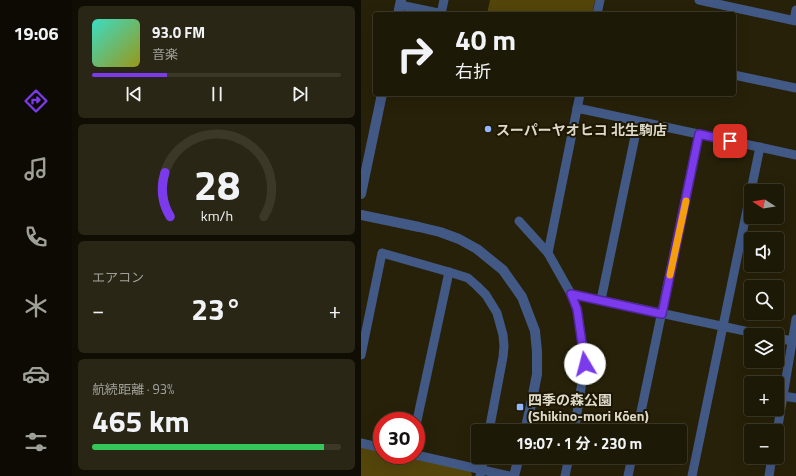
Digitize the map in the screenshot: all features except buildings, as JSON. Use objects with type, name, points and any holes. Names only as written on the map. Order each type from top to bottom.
[{"type":"street","points":[[442,12],[444,0]]},
{"type":"street","points":[[597,12],[600,0]]},
{"type":"street","points":[[699,0],[739,4],[795,20],[796,10]]},
{"type":"street","points":[[400,6],[432,12]]},
{"type":"street","points":[[736,75],[796,88]]},
{"type":"street","points":[[361,194],[382,96]]},
{"type":"street","points":[[548,253],[580,96]]},
{"type":"street","points":[[577,108],[796,155]]},
{"type":"street","points":[[601,300],[638,122]]},
{"type":"street","points":[[638,424],[699,134]]},
{"type":"street","points":[[692,476],[760,148]]},
{"type":"street","points":[[361,215],[440,232],[459,239],[477,249],[503,270],[522,297],[535,331],[537,374],[526,424]]},
{"type":"street","points":[[519,221],[548,253],[571,294],[577,309],[585,364],[575,424]]},
{"type":"street","points":[[361,354],[382,253],[468,278],[486,295],[497,313],[504,346],[490,424]]},
{"type":"street","points":[[419,412],[449,272]]},
{"type":"street","points":[[571,294],[744,331]]},
{"type":"street","points":[[784,390],[796,319]]},
{"type":"street","points":[[784,339],[792,341]]},
{"type":"street","points":[[784,396],[796,398]]},
{"type":"street","points":[[361,443],[373,446]]},
{"type":"street","points":[[425,457],[481,473],[509,476]]},
{"type":"street","points":[[514,476],[517,464]]},
{"type":"street","points":[[565,476],[568,464]]},
{"type":"street","points":[[628,476],[631,464]]},
{"type":"street","points":[[769,476],[772,464]]},
{"type":"shaded area","points":[[490,0],[595,0],[592,12],[487,12]]},
{"type":"shaded area","points":[[361,447],[373,450],[373,464],[425,464],[425,461],[471,471],[472,476],[361,476]]},
{"type":"slow traffic","points":[[670,275],[686,201]]},
{"type":"place","name":"スーパーヤオヒコ 北生駒店","points":[[488,129]]},
{"type":"place","name":"四季の森公園 (Shikino-mori Kōen)","points":[[520,407]]},
{"type":"route","points":[[585,364],[577,309],[571,294],[662,314],[699,134],[730,141]]}]
